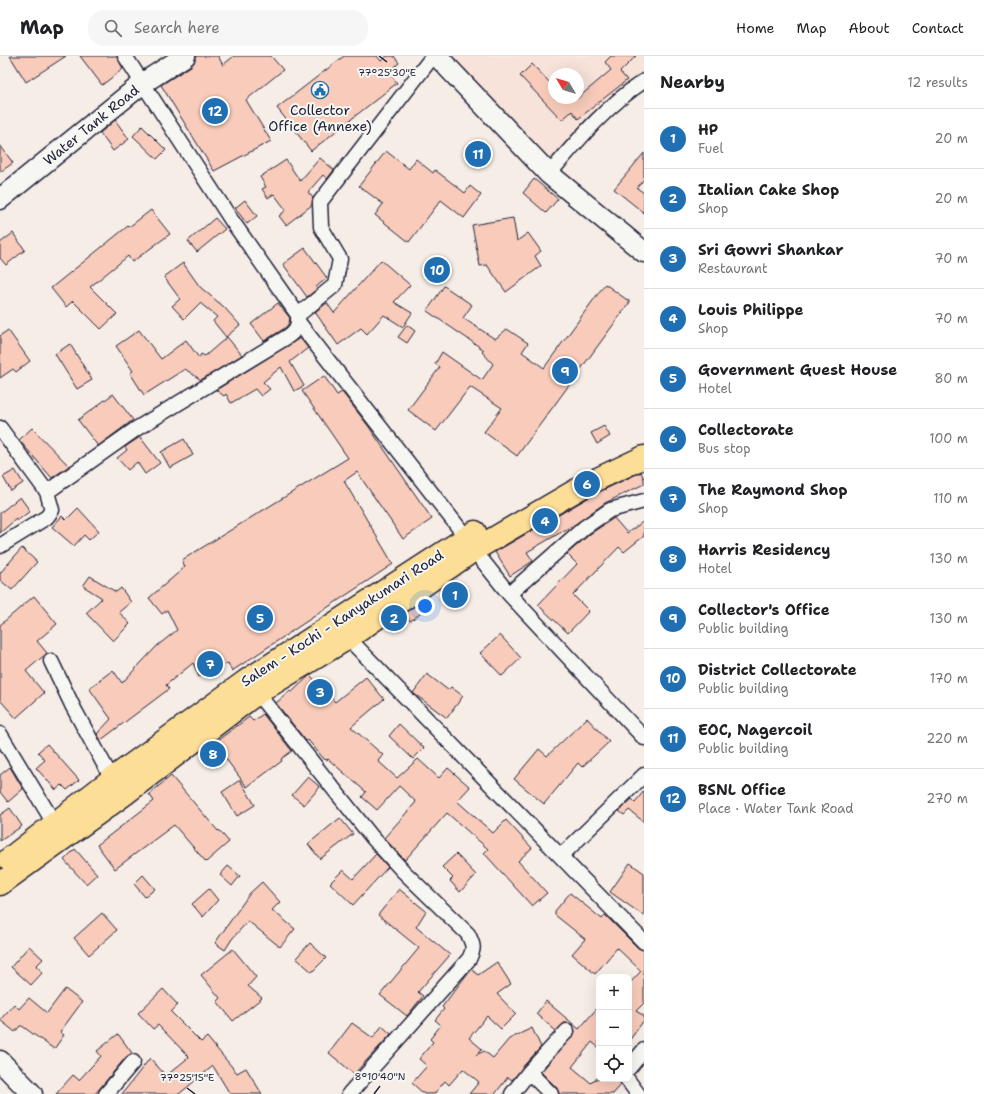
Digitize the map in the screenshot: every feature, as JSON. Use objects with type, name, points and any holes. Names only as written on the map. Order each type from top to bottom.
[{"type":"highway","name":"Salem - Kochi - Kanyakumari Road","points":[[0,880],[126,793],[257,692],[299,657],[577,473],[644,442]]},
{"type":"highway","name":"Salem - Kochi - Kanyakumari Road","points":[[0,880],[54,823],[246,680],[348,638],[470,544],[587,484],[644,457]]},
{"type":"main road","name":"Water Tank Road","points":[[0,198],[143,84],[185,56]]},
{"type":"main road","points":[[437,56],[549,174],[644,252]]},
{"type":"main road","points":[[0,1061],[32,1094]]},
{"type":"street","points":[[125,56],[232,221],[298,319],[509,594],[644,738]]},
{"type":"street","points":[[47,492],[136,429],[293,332],[298,319],[335,285],[340,259],[321,227],[320,202],[433,56]]},
{"type":"street","points":[[549,174],[604,112],[625,94],[644,81]]},
{"type":"street","points":[[0,546],[50,514],[51,504],[47,492],[2,434]]},
{"type":"street","points":[[509,594],[585,527],[610,510],[644,501]]},
{"type":"street","points":[[348,638],[644,942]]},
{"type":"street","points":[[51,661],[73,707],[112,779]]},
{"type":"street","points":[[257,692],[372,837],[468,934],[474,950],[469,959],[349,1094]]},
{"type":"street","points":[[0,734],[54,823]]},
{"type":"street","points":[[561,856],[644,775]]},
{"type":"street","points":[[512,1094],[528,1072],[567,1031]]},
{"type":"street","points":[[632,1064],[644,1050]]},
{"type":"street","points":[[106,1094],[133,1062]]},
{"type":"street","points":[[528,1072],[552,1094]]},
{"type":"street","points":[[629,1082],[638,1094]]},
{"type":"shaded area","points":[[451,56],[644,56],[644,71],[548,160]]},
{"type":"building","points":[[10,56],[66,56],[26,82]]},
{"type":"building","points":[[80,56],[117,56],[123,69],[102,85]]},
{"type":"building","points":[[197,56],[218,56],[223,65],[234,56],[271,56],[283,70],[246,100],[271,141],[214,171],[161,85],[191,66]]},
{"type":"building","points":[[344,56],[377,56],[381,61],[387,56],[394,56],[399,63],[389,72],[397,83],[311,151],[277,108]]},
{"type":"building","points":[[611,56],[636,56],[620,72],[627,80],[578,119],[572,111],[562,120],[520,76],[532,64],[548,81],[548,104],[584,104],[584,93],[611,70],[605,62]]},
{"type":"building","points":[[115,120],[129,139],[113,151],[100,133]]},
{"type":"building","points":[[142,126],[166,150],[157,159],[133,136]]},
{"type":"building","points":[[0,145],[13,163],[0,172]]},
{"type":"building","points":[[386,151],[409,169],[416,159],[433,173],[435,170],[465,193],[470,186],[481,195],[464,218],[441,200],[409,242],[375,215],[383,204],[359,186]]},
{"type":"building","points":[[644,153],[644,179],[637,188],[644,193],[644,213],[614,189]]},
{"type":"building","points":[[320,158],[334,170],[327,179],[323,175],[308,192],[313,198],[312,205],[286,225],[279,216],[286,210],[274,194],[268,198],[262,189],[266,187],[260,177],[286,160],[300,181]]},
{"type":"building","points":[[534,179],[558,199],[546,213],[523,193]]},
{"type":"building","points":[[245,200],[257,216],[247,224],[235,208]]},
{"type":"building","points":[[151,210],[170,234],[132,262],[128,256],[90,287],[117,314],[101,329],[73,301],[66,307],[51,288],[128,226],[129,227]]},
{"type":"building","points":[[215,218],[225,229],[197,252],[188,241]]},
{"type":"building","points":[[513,218],[517,241],[528,233],[541,251],[535,256],[541,266],[506,292],[487,265],[480,266],[472,225]]},
{"type":"building","points":[[13,233],[25,250],[6,265],[0,258],[0,243]]},
{"type":"building","points":[[305,248],[327,278],[307,297],[283,264]]},
{"type":"building","points":[[381,260],[410,285],[394,302],[412,313],[403,327],[384,315],[367,334],[361,328],[338,345],[315,312],[327,303],[334,313]]},
{"type":"building","points":[[183,263],[200,287],[224,307],[240,325],[226,337],[213,321],[217,317],[200,303],[184,319],[172,306],[180,299],[164,277]]},
{"type":"building","points":[[605,284],[630,302],[517,456],[484,432],[502,408],[470,387],[436,431],[408,410],[440,367],[435,364],[442,352],[482,380],[493,364],[482,352],[484,350],[427,311],[444,286],[472,305],[463,318],[495,339],[507,329],[528,343],[522,352],[544,368]]},
{"type":"building","points":[[278,303],[290,318],[289,323],[285,328],[264,341],[251,324]]},
{"type":"building","points":[[407,325],[415,331],[407,343],[398,337]]},
{"type":"building","points":[[8,330],[30,361],[16,372],[13,369],[0,378],[0,336]]},
{"type":"building","points":[[139,330],[161,359],[186,340],[199,358],[201,354],[205,356],[227,337],[242,355],[201,380],[185,369],[144,395],[130,373],[133,371],[116,346]]},
{"type":"building","points":[[300,338],[308,348],[290,362],[304,386],[294,391],[281,367],[263,382],[270,389],[261,396],[255,389],[231,403],[226,394],[224,396],[216,390]]},
{"type":"building","points":[[70,344],[92,380],[77,389],[55,354]]},
{"type":"building","points":[[324,376],[337,395],[342,392],[369,427],[432,519],[403,539],[357,472],[344,481],[393,564],[232,671],[228,663],[199,677],[193,663],[166,685],[169,689],[101,740],[97,734],[111,719],[89,688],[113,670],[122,683],[157,646],[177,630],[167,610],[162,614],[149,598],[185,567],[182,560],[348,458],[302,391]]},
{"type":"building","points":[[113,394],[133,420],[98,446],[78,420]]},
{"type":"building","points":[[604,426],[610,436],[597,444],[591,433]]},
{"type":"building","points":[[32,428],[69,466],[52,478],[19,440]]},
{"type":"building","points":[[140,437],[160,463],[145,474],[137,462],[128,470],[117,458],[127,450],[125,447]]},
{"type":"building","points":[[184,439],[193,455],[170,468],[161,452]]},
{"type":"building","points":[[15,470],[23,483],[11,491],[3,477]]},
{"type":"building","points":[[641,472],[644,479],[644,484],[605,503],[577,523],[527,552],[533,561],[510,576],[495,552],[593,495]]},
{"type":"building","points":[[20,497],[30,511],[17,521],[16,519],[0,533],[0,513]]},
{"type":"building","points":[[78,508],[99,531],[89,540],[84,535],[74,546],[52,527],[62,516],[66,520]]},
{"type":"building","points":[[614,518],[627,533],[644,521],[644,536],[624,552],[619,547],[573,595],[589,611],[568,633],[538,605],[577,564],[567,554],[590,534]]},
{"type":"building","points":[[22,548],[37,562],[12,590],[0,580],[0,573]]},
{"type":"building","points":[[90,576],[116,592],[121,588],[131,602],[119,612],[130,624],[113,641],[86,613],[102,598],[83,586]]},
{"type":"building","points":[[34,596],[57,624],[37,641],[47,653],[26,671],[44,693],[16,718],[0,700],[0,625]]},
{"type":"building","points":[[426,598],[431,606],[410,621],[405,613]]},
{"type":"building","points":[[500,635],[521,658],[502,676],[480,653]]},
{"type":"building","points":[[427,674],[448,690],[451,687],[463,696],[447,718],[413,693]]},
{"type":"building","points":[[310,675],[335,702],[366,677],[384,699],[351,727],[383,755],[378,761],[397,778],[418,759],[439,778],[448,768],[470,787],[457,801],[493,833],[506,820],[532,848],[518,861],[547,893],[532,906],[484,853],[488,849],[447,813],[405,860],[384,838],[416,802],[399,786],[377,810],[362,797],[366,792],[328,759],[324,759],[308,740],[306,741],[276,703],[290,691],[292,692]]},
{"type":"building","points":[[263,714],[292,751],[281,759],[282,761],[247,787],[214,743],[249,717],[253,721]]},
{"type":"building","points":[[587,718],[609,742],[582,767],[578,763],[544,804],[514,779],[539,749],[547,756]]},
{"type":"building","points":[[399,724],[424,748],[413,759],[389,736]]},
{"type":"building","points":[[47,744],[79,780],[67,790],[62,785],[56,790],[36,768],[45,760],[38,752]]},
{"type":"building","points":[[10,767],[23,789],[8,802],[0,792],[0,775]]},
{"type":"building","points":[[171,776],[229,842],[206,862],[174,825],[115,869],[97,845],[154,801],[149,794]]},
{"type":"building","points":[[308,777],[320,787],[304,805],[292,795]]},
{"type":"building","points":[[240,780],[255,805],[237,816],[222,792]]},
{"type":"building","points":[[644,791],[644,822],[629,810],[624,815],[619,811],[632,799],[635,802]]},
{"type":"building","points":[[10,808],[22,826],[0,841],[0,815]]},
{"type":"building","points":[[340,818],[353,834],[320,859],[308,844]]},
{"type":"building","points":[[75,849],[97,874],[86,884],[64,860]]},
{"type":"building","points":[[376,854],[388,867],[353,905],[330,883],[343,870],[353,879]]},
{"type":"building","points":[[456,854],[476,875],[460,892],[450,881],[453,878],[442,867]]},
{"type":"building","points":[[630,863],[644,873],[644,916],[610,892]]},
{"type":"building","points":[[228,866],[240,876],[232,886],[220,875]]},
{"type":"building","points":[[143,875],[155,889],[145,897],[134,884]]},
{"type":"building","points":[[262,882],[280,902],[272,910],[295,929],[280,947],[248,921],[232,939],[225,950],[215,943],[250,893]]},
{"type":"building","points":[[209,889],[218,900],[203,917],[192,904]]},
{"type":"building","points":[[399,889],[426,911],[416,927],[450,955],[418,992],[423,996],[407,1016],[380,995],[419,948],[378,915]]},
{"type":"building","points":[[570,893],[602,919],[605,915],[638,948],[644,950],[644,1003],[636,1011],[644,1016],[644,1020],[632,1037],[632,981],[641,971],[617,948],[595,974],[572,954],[585,939],[555,915],[555,911]]},
{"type":"building","points":[[102,913],[117,930],[89,955],[74,938]]},
{"type":"building","points":[[310,943],[326,958],[312,972],[296,958]]},
{"type":"building","points":[[29,946],[43,959],[36,966],[43,972],[31,985],[11,967]]},
{"type":"building","points":[[233,949],[256,977],[248,986],[262,998],[233,1021],[217,1001],[220,998],[201,975]]},
{"type":"building","points":[[497,962],[511,984],[497,994],[516,1014],[501,1029],[487,1016],[469,1038],[482,1049],[476,1055],[484,1051],[493,1058],[509,1039],[532,1028],[541,1047],[512,1080],[508,1077],[495,1094],[469,1094],[479,1082],[463,1069],[449,1085],[445,1081],[434,1094],[424,1094],[412,1083],[427,1066],[419,1059],[433,1042],[430,1039],[441,1025],[435,1020],[444,1009],[442,1007],[471,969],[478,975]]},
{"type":"building","points":[[65,989],[82,1002],[60,1032],[64,1035],[54,1049],[22,1026],[20,1026],[15,1032],[0,1020],[14,1004],[19,1009],[29,998],[47,1013]]},
{"type":"building","points":[[163,989],[178,1005],[171,1012],[201,1042],[207,1037],[237,1073],[246,1068],[262,1094],[230,1094],[213,1066],[179,1094],[122,1094],[150,1058],[166,1076],[189,1057],[158,1025],[153,1029],[138,1013]]},
{"type":"building","points":[[546,1001],[579,1029],[596,1009],[596,1045],[592,1042],[572,1067],[591,1083],[595,1079],[596,1082],[620,1082],[621,1085],[613,1094],[559,1094],[557,1088],[541,1072],[575,1032],[573,1025],[564,1023],[556,1031],[536,1014]]},
{"type":"building","points":[[352,1023],[373,1038],[382,1026],[391,1034],[354,1074],[329,1053]]},
{"type":"building","points":[[118,1034],[132,1053],[126,1057],[95,1094],[56,1094],[73,1075],[79,1080],[101,1056],[97,1051]]},
{"type":"place","name":"Collector Office (Annexe)","points":[[320,90]]},
{"type":"place","name":"BSNL Office","points":[[215,111]]},
{"type":"place","name":"EOC, Nagercoil","points":[[478,154]]},
{"type":"place","name":"District Collectorate","points":[[437,270]]},
{"type":"place","name":"Collector's Office","points":[[565,371]]},
{"type":"place","name":"Collectorate","points":[[587,484]]},
{"type":"place","name":"Louis Philippe","points":[[545,521]]},
{"type":"place","name":"HP","points":[[455,595]]},
{"type":"place","name":"Government Guest House","points":[[260,618]]},
{"type":"place","name":"Italian Cake Shop","points":[[394,618]]},
{"type":"place","name":"The Raymond Shop","points":[[210,664]]},
{"type":"place","name":"Sri Gowri Shankar","points":[[320,692]]},
{"type":"place","name":"Harris Residency","points":[[213,754]]}]
